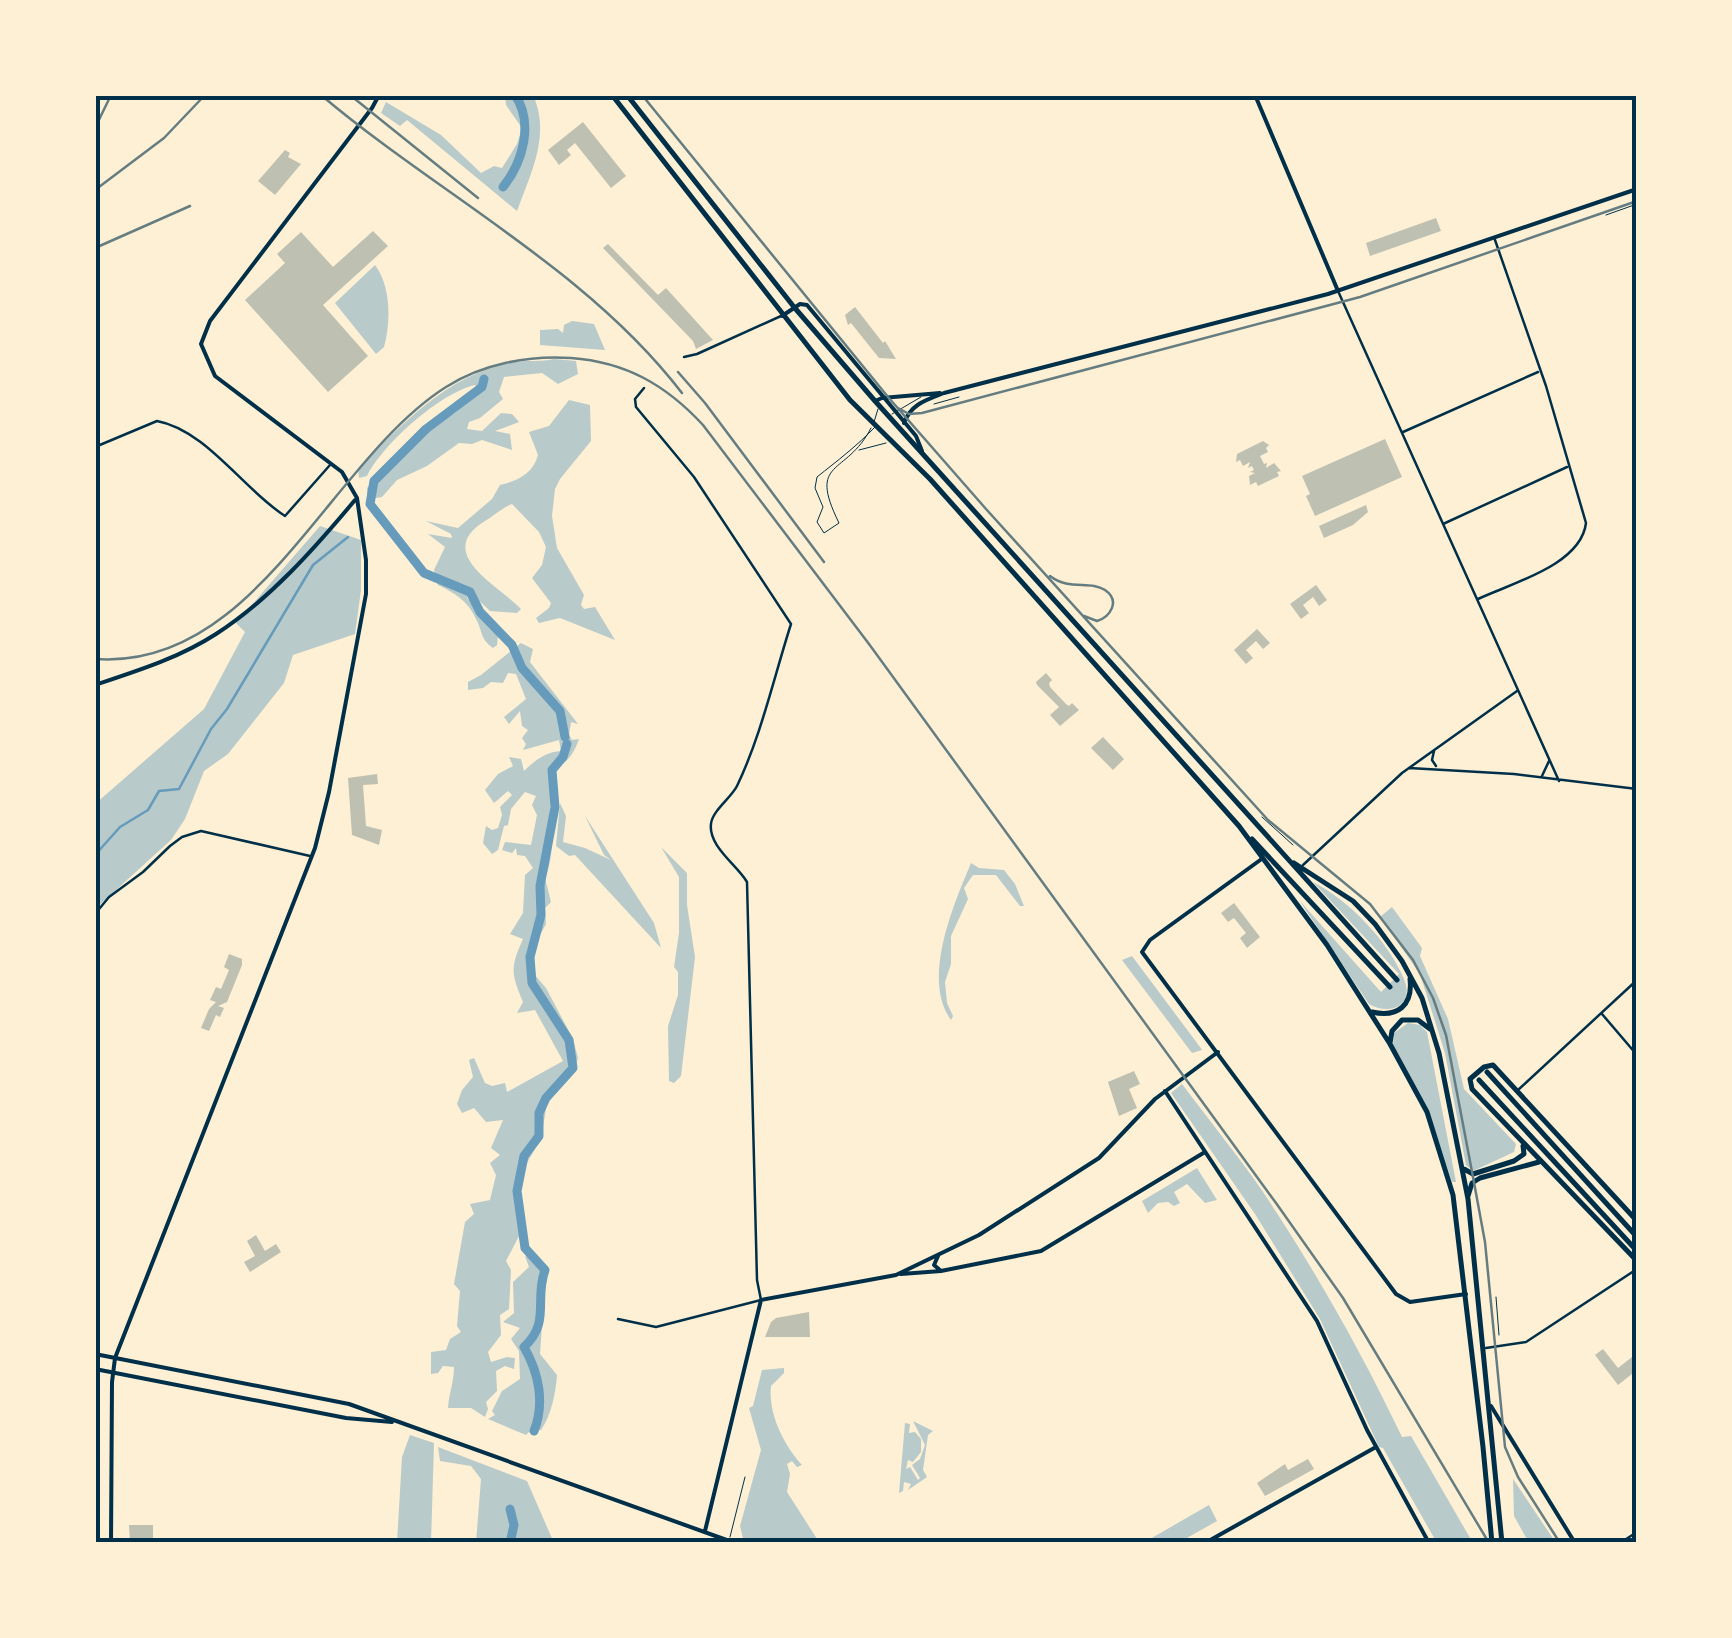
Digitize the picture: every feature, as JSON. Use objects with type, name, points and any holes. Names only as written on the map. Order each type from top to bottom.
[{"type":"main road","points":[[612,95],[728,239],[782,316],[875,425],[1239,826],[1390,986]]},
{"type":"main road","points":[[627,95],[794,307],[1065,615],[1396,980]]},
{"type":"main road","points":[[1239,826],[1327,944],[1370,1011],[1420,1096],[1439,1144],[1453,1195],[1492,1543]]},
{"type":"main road","points":[[1291,862],[1302,866],[1368,916],[1422,998],[1468,1199],[1502,1543]]},
{"type":"main road","points":[[1370,1011],[1400,1011],[1411,992],[1410,975]]},
{"type":"main road","points":[[1390,1044],[1392,1030],[1402,1020],[1418,1020],[1432,1031]]},
{"type":"main road","points":[[1637,1221],[1493,1064],[1484,1067],[1470,1084],[1637,1265]]},
{"type":"main road","points":[[1487,1072],[1637,1237]]},
{"type":"main road","points":[[1479,1080],[1637,1250]]},
{"type":"main road","points":[[1461,1164],[1473,1174],[1514,1161],[1524,1154],[1520,1139]]},
{"type":"main road","points":[[1468,1199],[1472,1184],[1480,1178],[1532,1162],[1546,1166]]},
{"type":"street","points":[[110,1543],[115,1358],[312,857],[329,792],[366,594],[366,560],[357,498],[342,472],[215,376],[201,344],[210,321],[378,95]]},
{"type":"street","points":[[1253,95],[1559,781]]},
{"type":"street","points":[[902,426],[918,403],[944,393],[1338,291],[1637,189]]},
{"type":"street","points":[[1476,600],[1555,563],[1581,541],[1586,528],[1585,514],[1495,238]]},
{"type":"street","points":[[684,356],[697,354],[794,307]]},
{"type":"street","points":[[1402,432],[1538,372]]},
{"type":"street","points":[[644,388],[636,396],[636,406],[694,477],[791,624],[746,766],[710,827],[720,849],[747,882],[751,1141],[756,1280],[761,1300],[704,1530]]},
{"type":"street","points":[[879,400],[944,393]]},
{"type":"street","points":[[95,446],[152,423],[166,422],[196,440],[285,516],[331,464]]},
{"type":"street","points":[[1442,524],[1569,466]]},
{"type":"street","points":[[95,685],[162,662],[216,634],[272,590],[357,498]]},
{"type":"street","points":[[1302,866],[1408,768],[1517,691]]},
{"type":"street","points":[[1434,750],[1432,760],[1438,768]]},
{"type":"street","points":[[1541,777],[1549,759]]},
{"type":"street","points":[[1408,768],[1541,777],[1637,789]]},
{"type":"street","points":[[95,914],[108,897],[182,837],[202,831],[312,857]]},
{"type":"street","points":[[1263,858],[1142,949],[1396,1294],[1410,1302],[1479,1292]]},
{"type":"street","points":[[1517,1092],[1637,980]]},
{"type":"street","points":[[1601,1013],[1637,1055]]},
{"type":"street","points":[[896,1274],[1020,1211],[1090,1164],[1165,1090],[1218,1052]]},
{"type":"street","points":[[1165,1090],[1318,1321],[1376,1447],[1428,1543]]},
{"type":"street","points":[[618,1319],[656,1328],[761,1300],[1041,1251],[1205,1152]]},
{"type":"street","points":[[940,1271],[934,1265],[941,1253]]},
{"type":"street","points":[[1485,1348],[1526,1342],[1637,1265]]},
{"type":"street","points":[[95,1354],[349,1404],[732,1542]]},
{"type":"street","points":[[95,1369],[346,1418],[397,1422]]},
{"type":"street","points":[[346,1418],[354,1412],[349,1404]]},
{"type":"street","points":[[1491,1406],[1575,1543]]},
{"type":"street","points":[[363,1420],[359,1414],[365,1410]]},
{"type":"street","points":[[1205,1543],[1376,1447]]},
{"type":"street","points":[[1620,1543],[1637,1532]]},
{"type":"lane","points":[[868,434],[817,477],[815,488],[823,507],[817,522],[824,533],[839,523],[824,488],[826,475],[856,451],[875,425],[923,395]]},
{"type":"lane","points":[[875,425],[879,400]]},
{"type":"lane","points":[[856,451],[893,441]]},
{"type":"lane","points":[[732,1542],[745,1478]]},
{"type":"path","points":[[1606,215],[1637,204]]},
{"type":"path","points":[[929,406],[960,397]]},
{"type":"path","points":[[1262,817],[1293,845]]},
{"type":"path","points":[[1496,1297],[1499,1335]]},
{"type":"shaded area","points":[[505,95],[533,95],[540,125],[533,168],[517,211],[407,120],[400,126],[381,113],[386,102],[441,135],[481,173],[494,166],[502,168],[522,128],[506,105]]},
{"type":"shaded area","points":[[375,265],[387,294],[388,316],[384,347],[376,354],[335,303]]},
{"type":"shaded area","points":[[572,321],[594,324],[605,350],[540,345],[540,330],[558,329],[563,333],[564,325]]},
{"type":"shaded area","points":[[554,359],[576,361],[578,374],[558,384],[542,373],[504,377],[499,392],[503,399],[469,422],[467,429],[482,431],[501,413],[512,414],[519,422],[495,431],[510,434],[512,450],[482,440],[459,443],[427,466],[397,480],[382,497],[367,496],[367,488],[413,439],[480,393],[475,385],[430,409],[386,449],[367,476],[359,478],[358,468],[428,403],[491,368]]},
{"type":"shaded area","points":[[569,400],[590,405],[591,441],[555,489],[552,516],[557,548],[584,595],[581,605],[584,609],[595,607],[615,640],[560,618],[539,623],[536,618],[551,603],[532,578],[542,565],[546,547],[539,532],[512,504],[471,533],[465,545],[475,568],[521,609],[517,613],[490,611],[467,589],[467,598],[498,636],[493,648],[465,602],[438,585],[434,570],[445,547],[428,534],[452,538],[426,521],[458,528],[492,499],[500,485],[528,472],[538,455],[529,432],[549,426]]},
{"type":"shaded area","points":[[320,526],[361,540],[361,590],[355,634],[293,655],[284,683],[228,754],[204,771],[185,819],[171,840],[95,909],[95,804],[204,709],[245,632],[236,623]]},
{"type":"shaded area","points":[[521,643],[533,649],[530,662],[578,724],[571,722],[569,735],[572,740],[579,739],[575,749],[554,770],[549,821],[553,825],[552,845],[545,878],[551,902],[545,908],[546,924],[534,946],[534,974],[546,988],[573,1039],[578,1058],[548,1098],[541,1138],[523,1170],[517,1170],[514,1194],[520,1234],[506,1261],[511,1270],[509,1309],[500,1315],[501,1335],[488,1352],[491,1362],[515,1358],[514,1369],[505,1366],[496,1371],[497,1391],[486,1402],[485,1417],[471,1408],[448,1408],[454,1367],[443,1366],[438,1373],[431,1374],[431,1352],[446,1350],[450,1339],[461,1332],[457,1326],[460,1291],[454,1284],[465,1222],[474,1214],[470,1204],[490,1200],[496,1175],[490,1163],[500,1155],[491,1148],[503,1120],[486,1122],[474,1108],[462,1113],[457,1104],[473,1077],[469,1060],[474,1058],[485,1083],[505,1083],[507,1092],[563,1061],[535,1010],[517,1013],[523,1002],[514,964],[523,939],[510,934],[523,913],[525,875],[533,868],[525,856],[517,855],[516,848],[512,853],[502,850],[505,842],[531,845],[537,815],[532,805],[536,796],[525,792],[511,809],[498,850],[492,854],[483,843],[486,826],[498,828],[500,807],[512,795],[508,791],[494,803],[485,790],[498,774],[513,766],[509,757],[521,759],[524,771],[541,757],[561,751],[559,740],[523,750],[526,744],[522,738],[528,730],[522,726],[520,711],[509,724],[504,717],[526,699],[516,674],[508,673],[503,683],[491,682],[483,688],[468,690],[468,682]]},
{"type":"shaded area","points":[[560,803],[566,816],[563,842],[611,860],[604,855],[585,816],[654,923],[661,948],[575,855],[569,856],[556,846]]},
{"type":"shaded area","points":[[661,847],[687,873],[687,905],[695,957],[681,1076],[674,1083],[669,1081],[668,1026],[678,995],[678,972],[674,967],[679,933],[679,877]]},
{"type":"shaded area","points":[[971,863],[979,868],[1004,870],[1024,906],[996,875],[973,875],[964,888],[968,899],[951,936],[951,964],[945,982],[951,1020],[939,984],[940,963],[949,920]]},
{"type":"shaded area","points":[[1313,882],[1354,911],[1388,950],[1406,988],[1406,996],[1398,1006],[1384,1009],[1369,1004],[1299,900],[1381,992],[1399,974]]},
{"type":"shaded area","points":[[1392,907],[1422,948],[1420,956],[1448,1019],[1464,1089],[1516,1144],[1514,1152],[1473,1171],[1466,1165],[1445,1053],[1420,974],[1380,917]]},
{"type":"shaded area","points":[[1132,956],[1202,1050],[1192,1053],[1122,960]]},
{"type":"shaded area","points":[[1408,1023],[1420,1025],[1427,1032],[1456,1182],[1452,1182],[1432,1121],[1393,1045],[1394,1033]]},
{"type":"shaded area","points":[[1182,1084],[1281,1219],[1336,1310],[1402,1437],[1411,1436],[1473,1543],[1437,1543],[1379,1447],[1320,1319],[1255,1214],[1171,1093]]},
{"type":"shaded area","points":[[1197,1168],[1217,1200],[1205,1203],[1187,1184],[1174,1192],[1180,1203],[1158,1203],[1148,1213],[1142,1201]]},
{"type":"shaded area","points":[[525,1256],[541,1262],[545,1281],[540,1354],[557,1375],[545,1424],[541,1430],[526,1435],[488,1419],[495,1415],[492,1411],[502,1391],[520,1379],[519,1351],[511,1339],[520,1328],[503,1322],[514,1313],[513,1282],[529,1267]]},
{"type":"shaded area","points":[[784,1368],[771,1386],[772,1407],[783,1439],[802,1465],[797,1467],[792,1461],[787,1464],[787,1492],[819,1542],[744,1543],[740,1526],[761,1450],[749,1408],[753,1406],[762,1370]]},
{"type":"shaded area","points":[[913,1421],[933,1431],[928,1435],[923,1470],[927,1477],[908,1490],[911,1484],[904,1482],[899,1493],[905,1423],[910,1424],[909,1433],[915,1432],[921,1439],[921,1452],[913,1462],[908,1460],[906,1469],[910,1467],[920,1478],[912,1465],[920,1459],[925,1445]]},
{"type":"shaded area","points":[[410,1435],[434,1443],[431,1543],[397,1543],[402,1457]]},
{"type":"shaded area","points":[[438,1447],[527,1481],[554,1543],[476,1543],[481,1479],[471,1466],[440,1461]]},
{"type":"shaded area","points":[[1513,1479],[1556,1543],[1529,1543],[1514,1516]]},
{"type":"shaded area","points":[[1209,1505],[1217,1521],[1178,1543],[1143,1543]]},
{"type":"building","points":[[583,122],[626,176],[611,188],[575,143],[567,150],[571,155],[559,165],[548,150]]},
{"type":"building","points":[[285,150],[290,153],[288,157],[301,164],[275,195],[258,181]]},
{"type":"building","points":[[1436,218],[1441,231],[1370,256],[1366,243]]},
{"type":"building","points":[[373,231],[388,246],[323,305],[368,356],[328,392],[245,300],[285,263],[277,254],[301,232],[333,267]]},
{"type":"building","points":[[608,244],[658,295],[666,288],[713,340],[696,349],[693,341],[603,248]]},
{"type":"building","points":[[855,307],[896,359],[879,358],[851,323],[848,325],[845,315]]},
{"type":"building","points":[[1385,439],[1402,477],[1315,516],[1302,476]]},
{"type":"building","points":[[1263,441],[1269,445],[1268,452],[1260,456],[1267,463],[1266,468],[1274,463],[1281,471],[1277,472],[1279,476],[1258,486],[1256,482],[1250,485],[1249,476],[1255,473],[1250,472],[1254,470],[1252,466],[1248,468],[1250,462],[1243,466],[1240,460],[1236,462],[1237,454]]},
{"type":"building","points":[[1366,505],[1368,512],[1353,525],[1324,538],[1319,526]]},
{"type":"building","points":[[1316,585],[1327,600],[1319,606],[1313,597],[1303,605],[1309,613],[1301,619],[1290,604]]},
{"type":"building","points":[[1257,629],[1270,643],[1263,649],[1256,641],[1246,650],[1253,658],[1246,664],[1234,650]]},
{"type":"building","points":[[1046,673],[1052,680],[1050,687],[1066,704],[1072,703],[1079,710],[1060,726],[1050,715],[1059,707],[1036,682]]},
{"type":"building","points":[[1103,737],[1124,759],[1113,770],[1091,748]]},
{"type":"building","points":[[377,774],[378,784],[363,785],[366,826],[382,830],[379,845],[352,835],[348,778]]},
{"type":"building","points":[[1234,903],[1260,937],[1247,948],[1240,938],[1246,933],[1234,918],[1228,922],[1221,913]]},
{"type":"building","points":[[229,954],[242,959],[242,965],[227,1002],[218,1006],[224,1008],[220,1017],[216,1015],[209,1031],[201,1028],[216,1002],[210,1000],[216,987],[221,989],[229,970],[224,967]]},
{"type":"building","points":[[1134,1071],[1140,1084],[1129,1089],[1137,1108],[1119,1116],[1108,1082]]},
{"type":"building","points":[[256,1235],[265,1251],[276,1244],[281,1252],[250,1272],[244,1262],[255,1256],[247,1241]]},
{"type":"building","points":[[809,1312],[810,1337],[765,1337],[776,1318]]},
{"type":"building","points":[[1603,1349],[1618,1368],[1637,1353],[1637,1370],[1618,1385],[1595,1355]]},
{"type":"building","points":[[1308,1459],[1314,1469],[1265,1496],[1257,1483],[1285,1464],[1288,1470]]},
{"type":"building","points":[[129,1525],[153,1525],[153,1543],[130,1543]]},
{"type":"waterway","points":[[503,187],[524,142],[524,118],[515,95]]},
{"type":"waterway","points":[[484,379],[482,387],[426,429],[374,481],[370,504],[424,573],[470,592],[480,612],[512,645],[522,668],[560,711],[565,737]]},
{"type":"waterway","points":[[95,855],[120,827],[148,810],[159,791],[179,789],[211,729],[227,709],[313,565],[348,537]]},
{"type":"waterway","points":[[534,1431],[539,1388],[524,1347],[540,1320],[545,1270],[525,1248],[517,1191],[524,1156],[539,1136],[539,1113],[546,1098],[573,1068],[569,1040],[532,983],[530,957],[541,915],[540,886],[555,807],[552,770],[563,757],[567,744]]},
{"type":"waterway","points":[[510,1509],[514,1525],[510,1543]]},
{"type":"waterway","points":[[513,1539],[517,1543]]},
{"type":"tram line","points":[[642,95],[888,397],[986,509],[1268,820],[1370,904],[1413,960],[1433,998],[1446,1035],[1473,1177],[1485,1242],[1505,1447],[1518,1477],[1560,1543]]},
{"type":"tram line","points":[[898,408],[909,414],[922,413],[1360,297],[1637,201]]},
{"type":"tram line","points":[[1050,576],[1064,583],[1099,587],[1110,594],[1113,604],[1106,616],[1097,621],[1084,616]]},
{"type":"railway","points":[[95,128],[111,95]]},
{"type":"railway","points":[[95,190],[164,138],[205,95]]},
{"type":"railway","points":[[321,95],[602,308],[682,393]]},
{"type":"railway","points":[[350,95],[478,198]]},
{"type":"railway","points":[[95,248],[190,206]]},
{"type":"railway","points":[[95,659],[152,654],[201,632],[246,598],[404,420],[460,379],[506,363],[571,358],[627,370],[659,387],[703,425],[869,644],[1276,1203],[1343,1298],[1489,1543]]},
{"type":"railway","points":[[678,372],[824,562]]}]
